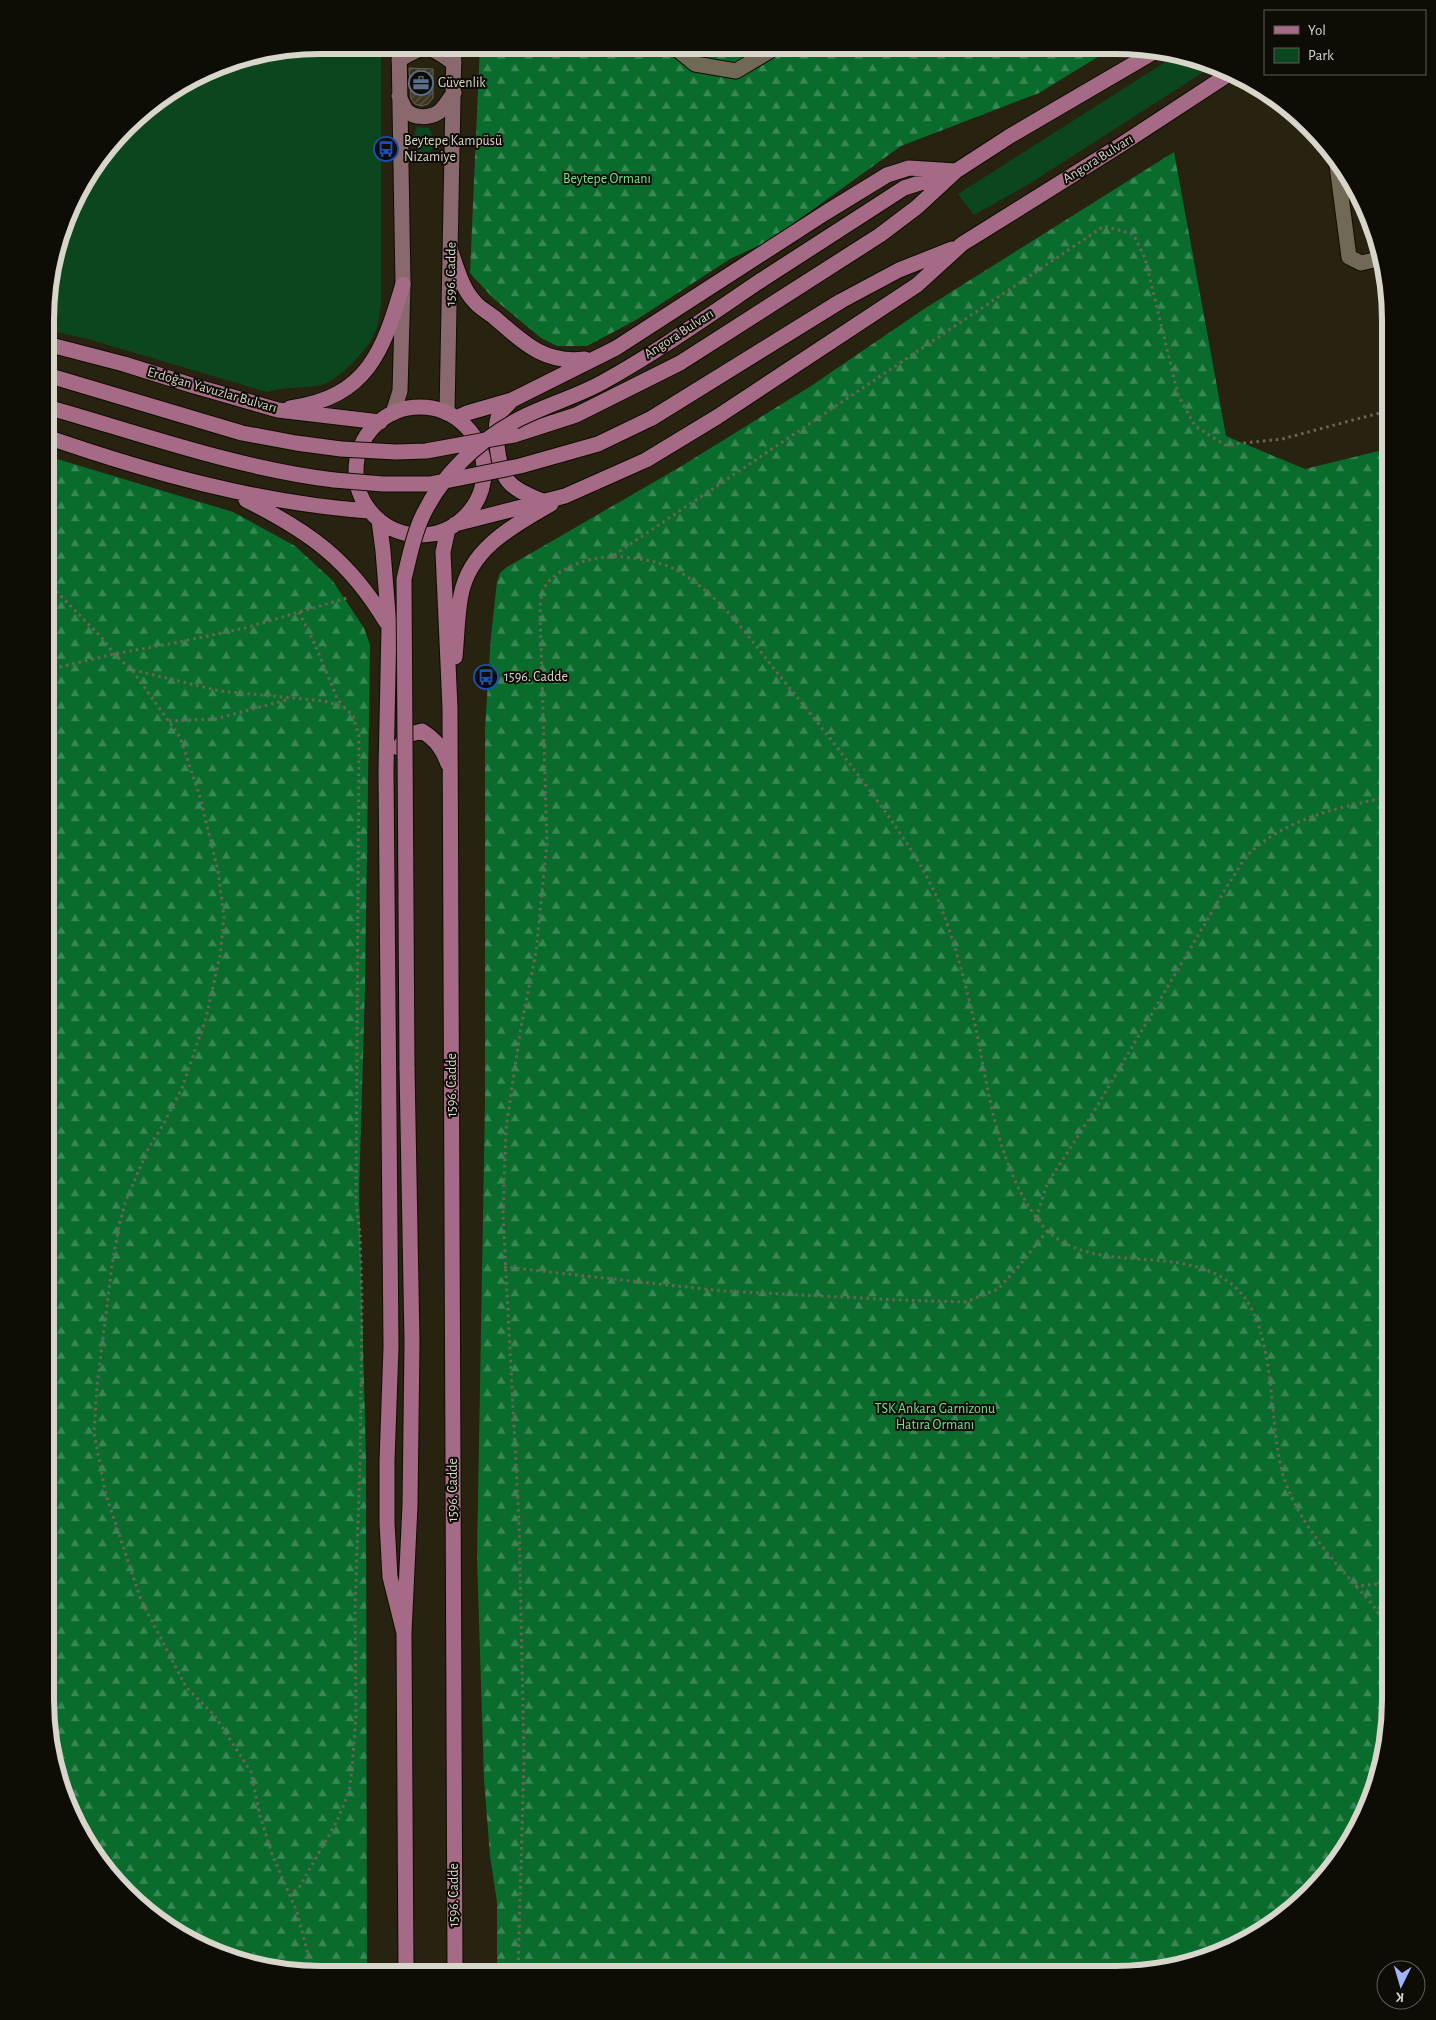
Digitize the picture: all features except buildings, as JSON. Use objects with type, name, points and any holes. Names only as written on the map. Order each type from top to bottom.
[{"type":"main road","points":[[393,413],[400,391],[403,284],[399,54]]},
{"type":"main road","points":[[441,54],[454,63]]},
{"type":"main road","name":"1596. Cadde","points":[[451,416],[454,54]]},
{"type":"main road","name":"Angora Bulvarı","points":[[54,377],[242,433],[296,443],[396,452],[426,451],[514,436],[576,415],[680,363],[880,235],[917,206],[956,171],[1010,136],[1148,56]]},
{"type":"main road","name":"Angora Bulvarı","points":[[54,409],[213,456],[275,471],[334,480],[383,484],[430,484],[520,466],[598,444],[652,418],[841,301],[899,270],[962,244],[1119,146],[1225,77]]},
{"type":"main road","points":[[399,96],[405,109],[413,115],[433,116],[441,111],[454,93]]},
{"type":"main road","name":"Angora Bulvarı","points":[[451,416],[491,408],[512,400],[592,358],[616,348],[887,175],[908,168],[956,171]]},
{"type":"main road","name":"Angora Bulvarı","points":[[404,1633],[410,1506],[412,1342],[407,1067],[404,579],[421,518],[448,476],[485,440],[520,419],[602,383],[904,188],[956,171]]},
{"type":"main road","name":"Angora Bulvarı","points":[[452,527],[565,496],[646,460],[718,417],[917,285],[962,244]]},
{"type":"main road","points":[[451,252],[460,277],[474,301],[516,337],[534,350],[552,358],[569,361],[592,358]]},
{"type":"main road","points":[[278,410],[313,403],[340,392],[366,370],[384,342],[403,284]]},
{"type":"main road","name":"Erdoğan Yavuzlar Bulvarı","points":[[54,346],[124,364],[278,410],[380,422]]},
{"type":"main road","points":[[512,400],[500,414],[497,425],[497,445],[500,460],[507,481],[520,491],[542,501]]},
{"type":"main road","points":[[54,439],[131,464],[218,486],[293,503],[374,515],[393,529],[410,534],[428,535],[452,527],[469,513],[478,498],[483,481],[483,463],[479,446],[470,431],[451,416],[434,409],[420,407],[393,413],[380,422],[367,435],[359,451],[356,468],[358,486],[374,515],[383,551],[389,626],[386,770],[391,1347],[386,1461],[390,1577],[404,1633],[406,1966]]},
{"type":"main road","points":[[218,486],[285,520],[324,546],[366,591],[389,626]]},
{"type":"main road","points":[[450,708],[461,595],[468,573],[488,546],[507,530],[565,496]]},
{"type":"main road","name":"1596. Cadde","points":[[452,527],[443,552],[451,770],[455,1966]]},
{"type":"main road","points":[[386,770],[407,736],[422,731],[432,737],[443,749],[451,770]]},
{"type":"street","points":[[683,54],[695,64],[736,71],[765,54]]},
{"type":"street","points":[[1338,174],[1349,257],[1361,263],[1375,260]]},
{"type":"path","points":[[613,556],[1104,226],[1133,234],[1145,258],[1178,395],[1195,426],[1225,445],[1282,439],[1382,412]]},
{"type":"path","points":[[518,1966],[524,1758],[520,1532],[504,1267],[503,1216],[506,1128],[521,1026],[536,952],[547,843],[540,613],[543,590],[557,574],[587,559],[613,556],[660,562],[688,576],[712,595],[738,624],[848,759],[915,854],[943,911],[959,963],[1000,1139],[1015,1180],[1036,1219],[1062,1243],[1097,1256],[1195,1265],[1221,1276],[1240,1291],[1252,1310],[1260,1330],[1282,1472],[1292,1498],[1307,1528],[1374,1607],[1382,1620]]},
{"type":"path","points":[[54,589],[103,639],[114,654],[132,670],[180,737],[200,797],[218,870],[224,917],[220,956],[206,1018],[194,1058],[164,1125],[149,1147],[126,1200],[119,1226],[112,1265],[98,1377],[94,1433],[106,1495],[141,1600],[186,1687],[216,1716],[251,1772],[260,1816],[272,1854],[297,1912],[309,1966]]},
{"type":"path","points":[[54,668],[114,654],[245,628],[366,591]]},
{"type":"path","points":[[290,1897],[300,1886],[319,1854],[349,1792],[356,1717],[355,1610],[360,1465],[362,1300],[360,1234],[356,1201],[359,736],[353,716],[337,698],[299,612]]},
{"type":"path","points":[[132,670],[220,690],[324,701],[344,707]]},
{"type":"path","points":[[168,721],[215,719],[292,698]]},
{"type":"path","points":[[1036,1219],[1048,1184],[1096,1108],[1229,883],[1253,850],[1288,826],[1330,810],[1382,798]]},
{"type":"path","points":[[504,1267],[723,1291],[965,1302],[998,1289],[1048,1230]]},
{"type":"path","points":[[1355,1586],[1382,1584]]},
{"type":"path","points":[[1306,1886],[1311,1877],[1328,1860]]},
{"type":"green space","points":[[302,54],[381,54],[381,304],[374,335],[362,352],[346,369],[329,382],[321,385],[267,392],[88,339],[54,332],[54,302],[63,251],[74,218],[89,187],[120,144],[144,120],[172,99],[202,81],[251,63]]},
{"type":"green space","name":"Beytepe Ormanı","points":[[480,54],[1103,54],[1039,93],[901,146],[769,241],[730,259],[636,320],[587,346],[557,346],[541,338],[493,298],[470,273]]},
{"type":"green space","points":[[1170,59],[1207,70],[1029,184],[974,215],[958,194]]},
{"type":"green space","points":[[417,127],[429,128],[433,138],[433,147],[423,165],[414,142]]},
{"type":"green space","name":"TSK Ankara Garnizonu Hatıra Ormanı","points":[[1174,152],[1226,436],[1305,469],[1382,450],[1382,1718],[1373,1769],[1362,1802],[1347,1833],[1316,1876],[1292,1900],[1264,1921],[1234,1939],[1202,1952],[1168,1961],[1134,1966],[497,1966],[497,1902],[490,1856],[484,1779],[477,1558],[485,1103],[485,728],[491,636],[497,582],[500,573],[507,567],[680,467],[811,386],[924,309]]},
{"type":"green space","points":[[54,458],[233,512],[295,546],[332,580],[364,628],[370,645],[365,986],[359,1193],[366,1458],[367,1966],[302,1966],[268,1961],[234,1952],[187,1931],[144,1900],[120,1876],[99,1848],[81,1818],[68,1786],[56,1735],[54,1718]]},
{"type":"place","name":"Güvenlik","points":[[421,83]]},
{"type":"place","name":"Beytepe Kampüsü Nizamiye","points":[[386,149]]},
{"type":"place","name":"1596. Cadde","points":[[486,677]]}]
